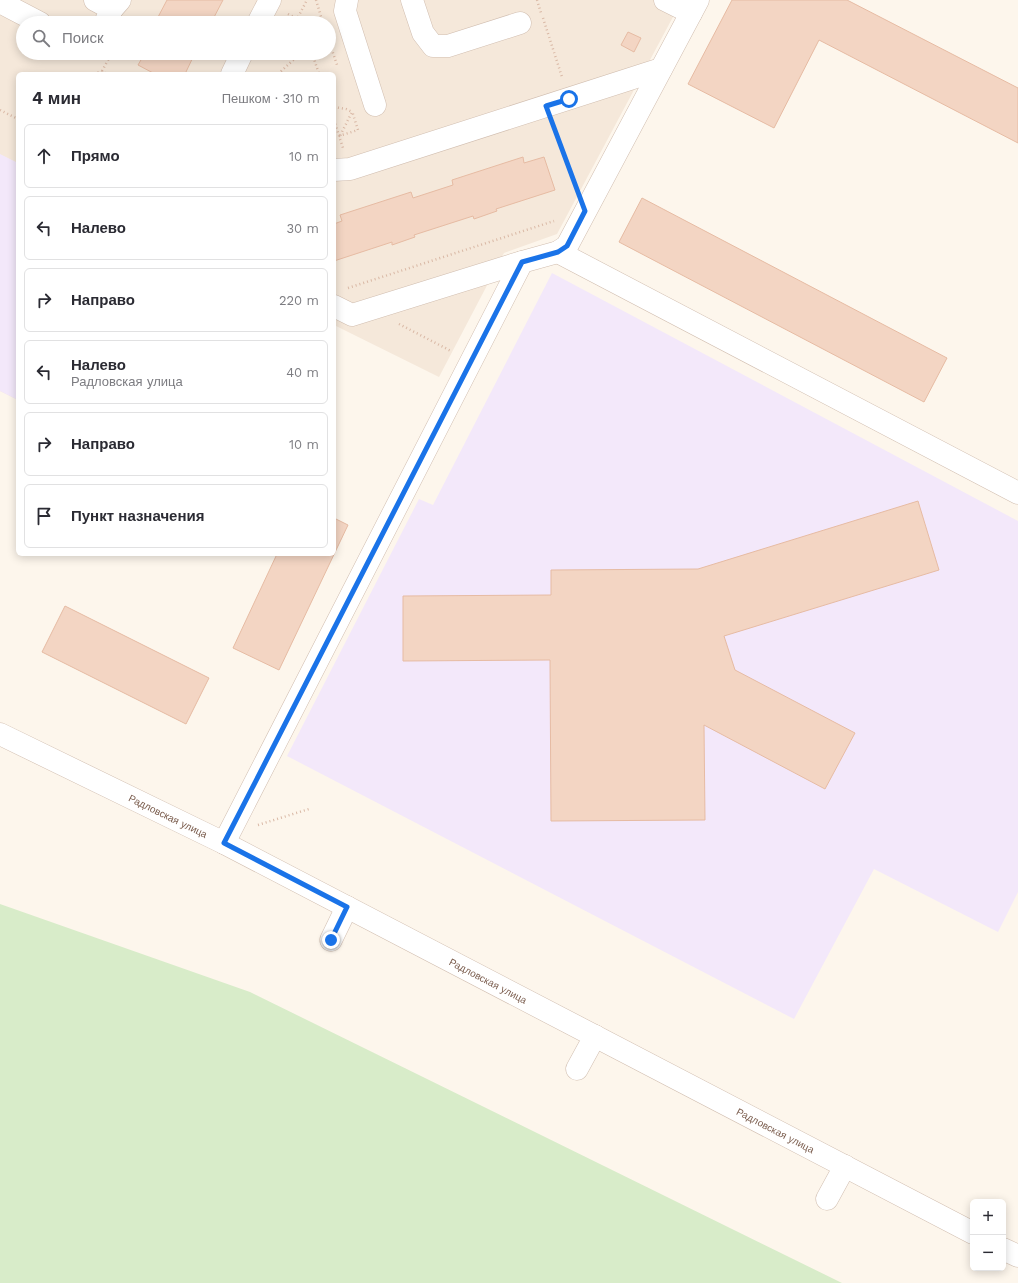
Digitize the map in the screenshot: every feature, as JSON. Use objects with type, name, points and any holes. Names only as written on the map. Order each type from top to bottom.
[{"type":"street","points":[[262,16],[270,0]]},
{"type":"street","points":[[347,0],[345,11],[375,105]]},
{"type":"street","points":[[412,0],[422,33],[433,46],[448,46],[520,23]]},
{"type":"street","points":[[338,298],[352,315],[558,252],[567,246],[694,7],[665,0]]},
{"type":"street","points":[[0,2],[27,16]]},
{"type":"street","points":[[233,72],[239,60]]},
{"type":"street","points":[[342,170],[661,69]]},
{"type":"street","points":[[558,252],[1018,493]]},
{"type":"street","points":[[224,843],[522,262]]},
{"type":"street","name":"Радловская улица","points":[[0,734],[224,843],[970,1231]]},
{"type":"street","points":[[331,940],[347,907]]},
{"type":"street","points":[[577,1069],[595,1036]]},
{"type":"street","points":[[827,1199],[845,1166]]},
{"type":"street","points":[[1006,1250],[1018,1256]]},
{"type":"path","points":[[299,16],[307,0]]},
{"type":"path","points":[[316,0],[321,16]]},
{"type":"path","points":[[537,0],[569,99]]},
{"type":"path","points":[[102,71],[108,60]]},
{"type":"path","points":[[280,72],[293,60]]},
{"type":"path","points":[[314,60],[318,72]]},
{"type":"path","points":[[335,60],[338,70]]},
{"type":"path","points":[[339,136],[358,130],[350,105]]},
{"type":"path","points":[[338,298],[585,211],[546,106]]},
{"type":"path","points":[[336,107],[352,112]]},
{"type":"path","points":[[0,110],[16,118]]},
{"type":"path","points":[[339,136],[352,112]]},
{"type":"path","points":[[336,126],[339,136],[342,170]]},
{"type":"path","points":[[370,309],[472,362]]},
{"type":"path","points":[[258,825],[309,809]]},
{"type":"shaded area","points":[[0,0],[682,0],[557,234],[504,253],[439,377],[336,326],[336,72],[16,72],[16,399],[0,391]]},
{"type":"shaded area","points":[[0,154],[16,162],[16,399],[0,391]]},
{"type":"shaded area","points":[[552,273],[1018,521],[1018,892],[998,932],[874,869],[794,1019],[287,756],[419,499],[433,505]]},
{"type":"green space","points":[[0,904],[250,992],[842,1283],[0,1283]]},
{"type":"building","points":[[167,0],[223,0],[215,16],[159,16]]},
{"type":"building","points":[[732,0],[847,0],[1018,88],[1018,143],[819,40],[774,128],[688,84]]},
{"type":"building","points":[[628,32],[641,38],[634,52],[621,45]]},
{"type":"building","points":[[141,60],[192,60],[186,72],[151,72],[138,65]]},
{"type":"building","points":[[523,157],[524,163],[544,157],[555,190],[496,209],[497,211],[474,219],[473,216],[414,235],[415,237],[392,245],[392,242],[336,260],[336,223],[342,221],[340,215],[411,192],[413,198],[453,185],[452,180]]},
{"type":"building","points":[[642,198],[947,358],[924,402],[619,242]]},
{"type":"building","points":[[918,501],[939,570],[724,636],[735,670],[855,733],[825,789],[704,725],[705,820],[551,821],[550,660],[403,661],[403,596],[551,595],[551,570],[698,569]]},
{"type":"building","points":[[336,519],[348,525],[336,550]]},
{"type":"building","points":[[276,556],[333,556],[279,670],[233,648]]},
{"type":"building","points":[[65,606],[209,678],[186,724],[42,652]]},
{"type":"route","points":[[331,940],[347,907],[224,843],[522,262],[558,252],[567,246],[585,211],[546,106],[569,99]]}]
